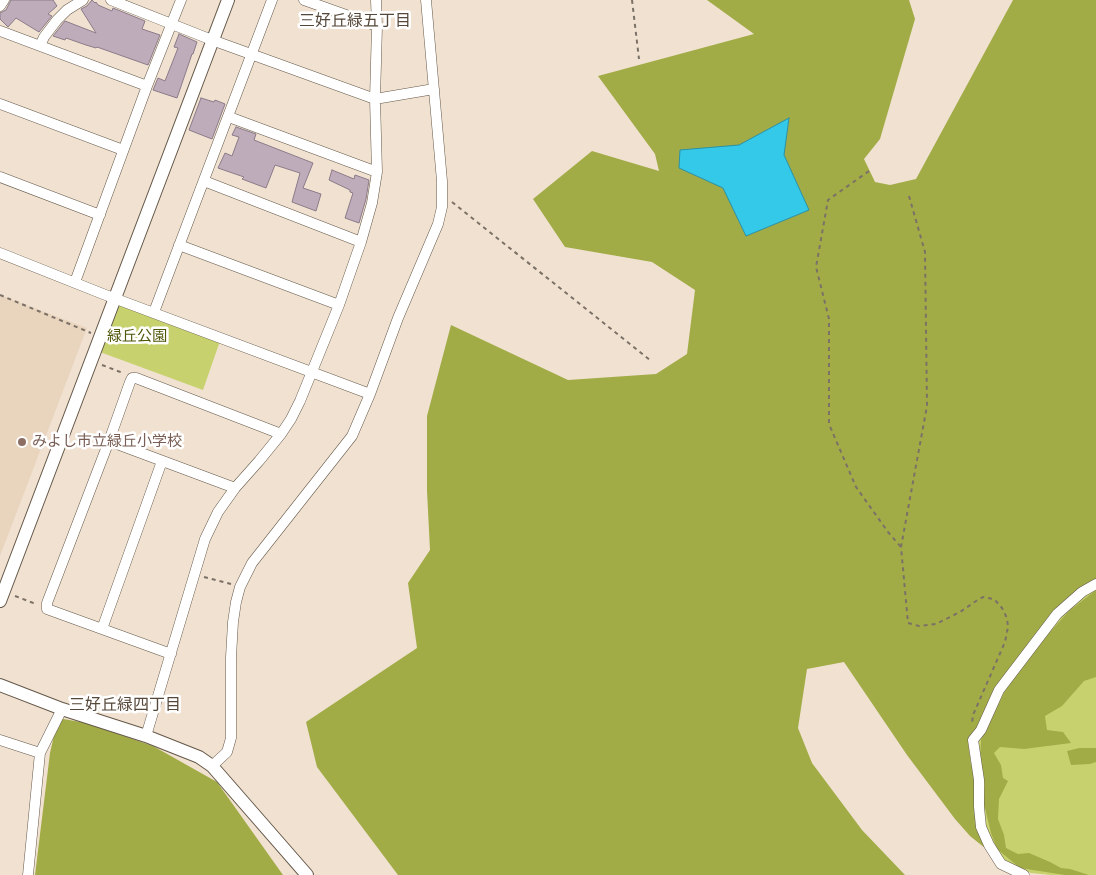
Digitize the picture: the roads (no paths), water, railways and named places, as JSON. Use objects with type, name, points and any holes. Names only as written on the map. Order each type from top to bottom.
[{"type":"street","points":[[0,6],[4,0]]},
{"type":"street","points":[[40,46],[44,37],[57,20],[67,10],[83,0]]},
{"type":"street","points":[[111,0],[172,25],[375,99],[434,89]]},
{"type":"street","points":[[75,282],[147,86],[182,0]]},
{"type":"street","points":[[2,596],[228,0]]},
{"type":"street","points":[[154,312],[272,0]]},
{"type":"street","points":[[304,0],[377,26]]},
{"type":"street","points":[[146,736],[194,574],[211,524],[234,488],[259,461],[291,419],[339,304],[361,242],[372,203],[377,172],[375,99],[376,0]]},
{"type":"street","points":[[212,766],[227,752],[231,738],[233,622],[240,587],[252,563],[352,436],[370,394],[398,318],[438,224],[442,207],[442,194],[426,0]]},
{"type":"street","points":[[0,31],[147,86]]},
{"type":"street","points":[[0,104],[124,150]]},
{"type":"street","points":[[229,117],[377,172]]},
{"type":"street","points":[[0,177],[100,215]]},
{"type":"street","points":[[204,182],[361,242]]},
{"type":"street","points":[[179,245],[339,304]]},
{"type":"street","points":[[0,253],[370,394]]},
{"type":"street","points":[[171,654],[47,609],[47,603],[132,378],[281,434]]},
{"type":"street","points":[[109,442],[234,488]]},
{"type":"street","points":[[102,629],[162,461]]},
{"type":"street","points":[[1024,875],[1001,864],[989,845],[981,827],[979,807],[980,780],[973,740],[981,730],[999,690],[1058,614],[1082,592],[1096,584]]},
{"type":"street","points":[[0,685],[146,736],[199,757],[212,766],[307,875]]},
{"type":"street","points":[[28,875],[40,752],[62,708]]},
{"type":"street","points":[[0,740],[40,752]]},
{"type":"water","points":[[789,118],[784,155],[809,210],[746,236],[723,188],[679,168],[680,150],[739,145]]},
{"type":"place","name":"みよし市立緑丘小学校","points":[[22,442]]},
{"type":"district","name":"三好丘緑五丁目","points":[[355,22]]},
{"type":"district","name":"三好丘緑四丁目","points":[[125,706]]},
{"type":"park label","name":"緑丘公園","points":[[137,337]]}]
